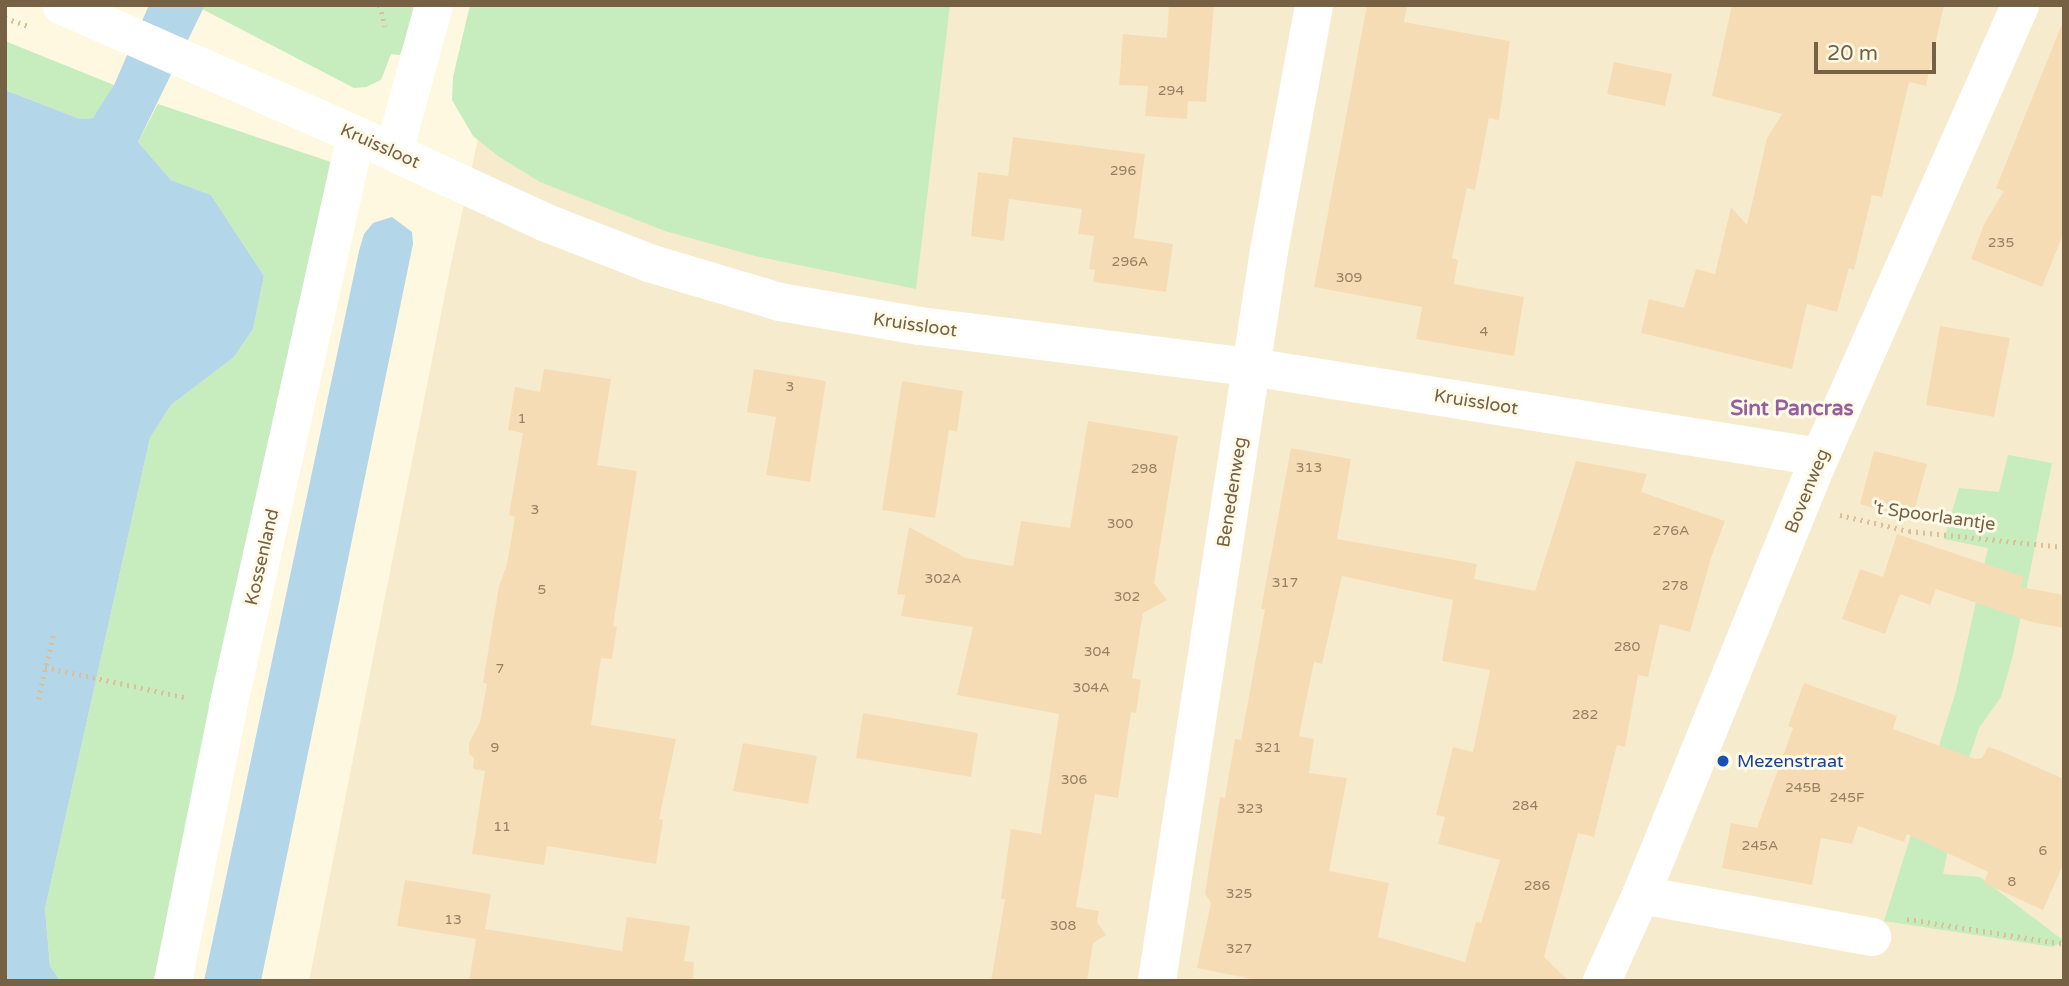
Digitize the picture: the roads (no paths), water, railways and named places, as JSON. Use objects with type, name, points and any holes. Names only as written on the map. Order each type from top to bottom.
[{"type":"street","name":"Kruissloot","points":[[61,5],[394,152],[544,222],[616,250],[780,302],[920,326],[1251,367],[1821,457]]},
{"type":"street","points":[[394,152],[434,5]]},
{"type":"street","name":"Benedenweg","points":[[1157,981],[1269,251],[1314,5]]},
{"type":"street","name":"Bovenweg","points":[[1602,981],[1641,895],[1821,457],[2020,5]]},
{"type":"street","name":"Kossenland","points":[[173,981],[228,707],[356,135]]},
{"type":"street","points":[[1641,895],[1872,937]]},
{"type":"water","points":[[149,5],[205,5],[138,142],[171,180],[211,195],[264,276],[253,329],[234,357],[171,405],[150,438],[45,909],[50,966],[60,981],[5,981],[5,90],[80,119],[93,118],[114,85]]},
{"type":"water","points":[[392,217],[412,232],[413,244],[261,981],[204,981],[359,251],[364,234],[373,223]]},
{"type":"place","name":"Mezenstraat","points":[[1723,761]]},
{"type":"district","name":"Sint Pancras","points":[[1792,409]]}]
